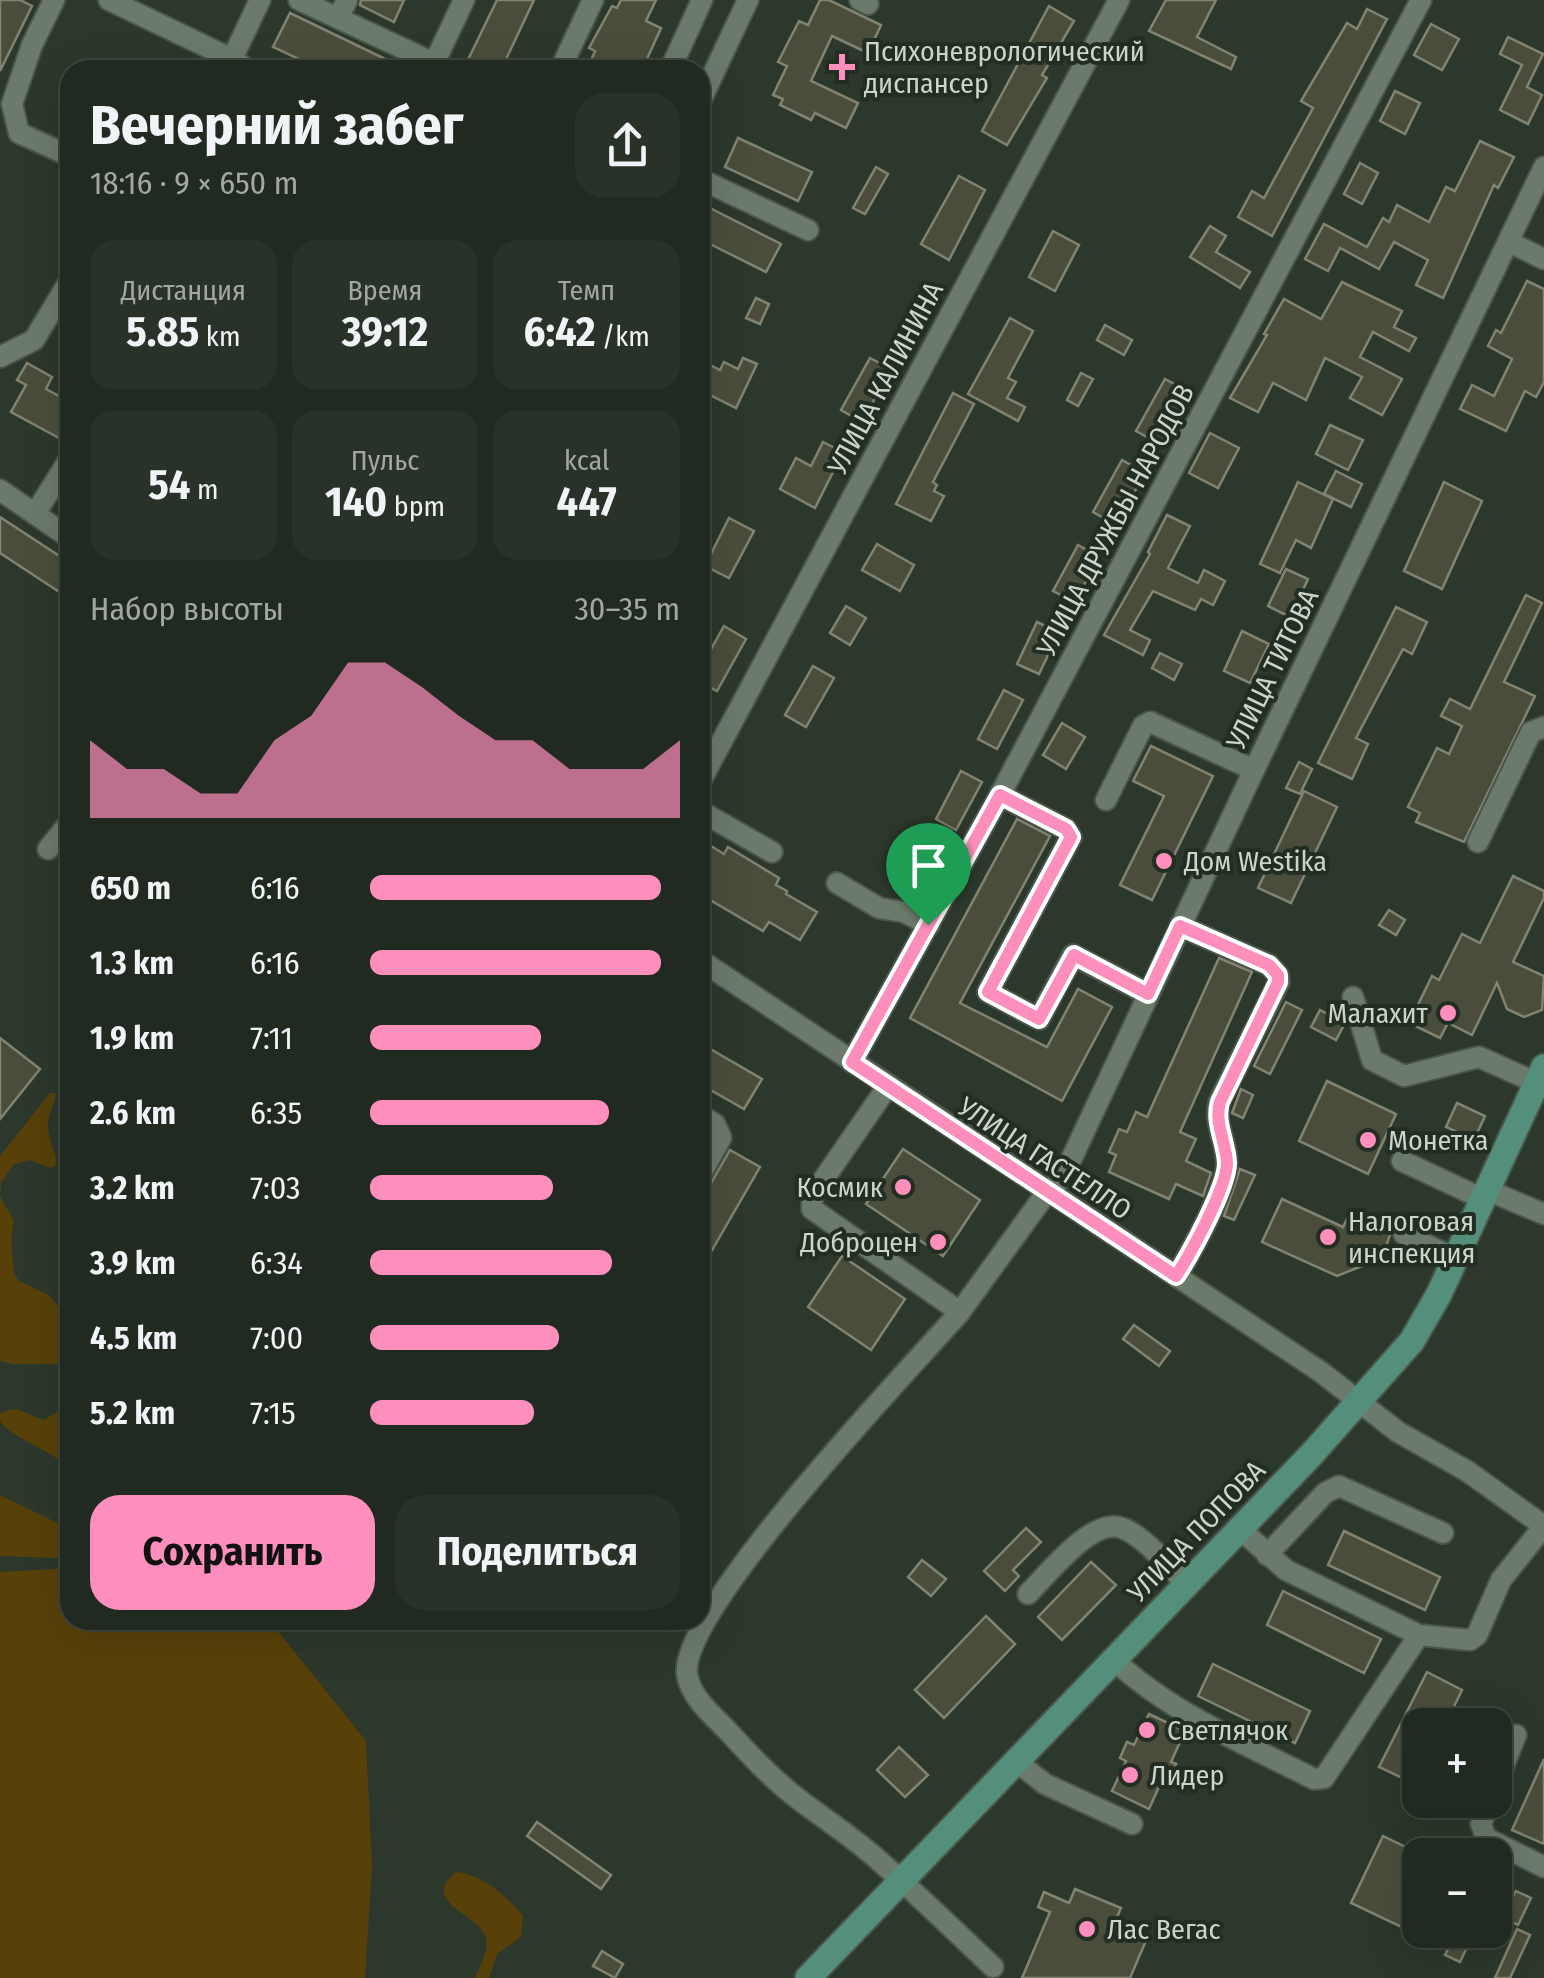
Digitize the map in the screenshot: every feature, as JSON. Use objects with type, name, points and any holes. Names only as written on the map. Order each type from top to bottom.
[{"type":"main road","name":"УЛИЦА ПОПОВА","points":[[808,1978],[1187,1585],[1412,1341],[1456,1258],[1542,1074]]},
{"type":"street","points":[[54,0],[32,46],[12,104],[19,133],[60,151]]},
{"type":"street","points":[[109,0],[232,60]]},
{"type":"street","points":[[241,60],[260,0]]},
{"type":"street","points":[[298,0],[342,9],[423,60]]},
{"type":"street","points":[[436,60],[464,0]]},
{"type":"street","points":[[565,60],[593,0]]},
{"type":"street","points":[[675,60],[702,0]]},
{"type":"street","points":[[710,81],[748,0]]},
{"type":"street","name":"УЛИЦА КАЛИНИНА","points":[[710,763],[1120,0]]},
{"type":"street","name":"УЛИЦА ДРУЖБЫ НАРОДОВ","points":[[852,1062],[1000,795],[1421,0]]},
{"type":"street","name":"УЛИЦА ТИТОВА","points":[[710,1614],[787,1506],[960,1312],[1070,1164],[1544,167]]},
{"type":"street","points":[[710,183],[808,230]]},
{"type":"street","points":[[1509,242],[1544,260]]},
{"type":"street","points":[[0,357],[34,340],[60,297]]},
{"type":"street","points":[[35,514],[60,474]]},
{"type":"street","points":[[0,490],[60,531]]},
{"type":"street","points":[[1106,800],[1143,726],[1150,722],[1254,770]]},
{"type":"street","points":[[1478,842],[1531,732],[1544,728]]},
{"type":"street","points":[[1000,795],[1066,829],[1071,837],[988,992],[1039,1019],[1074,955],[1148,994]]},
{"type":"street","points":[[710,817],[772,852]]},
{"type":"street","points":[[48,849],[60,834]]},
{"type":"street","points":[[838,883],[879,908],[904,912],[928,925]]},
{"type":"street","points":[[1176,1276],[1196,1242],[1227,1167],[1218,1120],[1220,1102],[1278,982],[1278,975],[1269,965],[1180,926]]},
{"type":"street","name":"УЛИЦА ГАСТЕЛЛО","points":[[710,967],[1361,1400],[1398,1432],[1467,1471],[1544,1526]]},
{"type":"street","points":[[1353,996],[1372,1060],[1404,1076],[1479,1057],[1542,1074]]},
{"type":"street","points":[[888,1086],[812,1196],[812,1210],[960,1312]]},
{"type":"street","points":[[710,1121],[721,1138],[710,1158]]},
{"type":"street","points":[[1402,1161],[1544,1214]]},
{"type":"street","points":[[1404,1234],[1456,1258]]},
{"type":"street","points":[[1267,1554],[1325,1493],[1339,1486],[1443,1533]]},
{"type":"street","points":[[1028,1594],[1084,1538],[1099,1528],[1114,1526],[1134,1535],[1187,1585]]},
{"type":"street","points":[[1240,1528],[1286,1570],[1420,1635],[1470,1640],[1476,1635],[1501,1580],[1544,1526]]},
{"type":"street","name":"УЛИЦА ТИТОВА","points":[[699,1630],[689,1652],[687,1674],[705,1708],[778,1783],[841,1828],[993,1967]]},
{"type":"street","points":[[1114,1660],[1140,1683],[1196,1720],[1314,1779],[1324,1778],[1420,1635]]},
{"type":"street","points":[[1512,1745],[1516,1735]]},
{"type":"street","points":[[1017,1762],[1045,1784],[1132,1824]]},
{"type":"street","points":[[1482,1818],[1480,1824],[1486,1838],[1544,1868]]},
{"type":"shaded area","points":[[50,1093],[56,1093],[48,1125],[56,1165],[50,1168],[30,1160],[14,1164],[1,1183],[0,1195],[0,1156]]},
{"type":"shaded area","points":[[0,1196],[14,1221],[14,1274],[19,1281],[49,1295],[60,1309],[60,1364],[0,1361]]},
{"type":"shaded area","points":[[17,1410],[44,1420],[60,1410],[60,1461],[6,1428],[0,1414]]},
{"type":"shaded area","points":[[0,1495],[60,1524],[60,1557],[0,1556]]},
{"type":"shaded area","points":[[60,1569],[60,1630],[277,1630],[366,1741],[372,1866],[365,1978],[0,1978],[0,1572]]},
{"type":"shaded area","points":[[456,1872],[485,1882],[523,1916],[521,1937],[497,1954],[489,1978],[475,1978],[486,1949],[482,1930],[447,1900],[444,1892]]},
{"type":"building","points":[[0,0],[20,0],[32,6],[0,71]]},
{"type":"building","points":[[361,0],[404,0],[394,22],[360,5]]},
{"type":"building","points":[[497,0],[534,0],[506,60],[468,60]]},
{"type":"building","points":[[621,0],[656,0],[646,21],[661,28],[647,60],[591,60],[595,51],[589,48],[612,6],[617,8]]},
{"type":"building","points":[[820,0],[829,0],[881,25],[868,53],[832,36],[811,81],[858,103],[846,128],[815,113],[811,120],[780,105],[783,99],[773,95],[787,66],[778,62],[799,21],[808,25]]},
{"type":"building","points":[[1166,0],[1216,0],[1197,37],[1236,57],[1231,69],[1149,31]]},
{"type":"building","points":[[1049,6],[1074,21],[1042,75],[1047,78],[1007,145],[982,131]]},
{"type":"building","points":[[1367,9],[1387,19],[1272,236],[1238,217],[1252,191],[1264,198],[1313,108],[1301,101],[1347,23],[1357,29]]},
{"type":"building","points":[[290,13],[387,60],[301,60],[273,47]]},
{"type":"building","points":[[1431,24],[1459,39],[1442,70],[1414,55]]},
{"type":"building","points":[[1508,37],[1543,54],[1527,87],[1542,95],[1528,124],[1500,110],[1522,65],[1500,54]]},
{"type":"building","points":[[1395,91],[1420,103],[1405,134],[1380,121]]},
{"type":"building","points":[[738,138],[812,172],[798,201],[725,167]]},
{"type":"building","points":[[1480,141],[1514,157],[1498,188],[1494,185],[1443,298],[1416,285],[1428,260],[1394,242],[1379,269],[1340,248],[1328,271],[1305,259],[1324,224],[1367,247],[1383,218],[1389,222],[1397,205],[1429,222],[1446,187],[1455,191]]},
{"type":"building","points":[[1360,163],[1378,173],[1362,204],[1344,194]]},
{"type":"building","points":[[876,167],[888,174],[865,214],[853,208]]},
{"type":"building","points":[[959,176],[985,190],[949,260],[921,244]]},
{"type":"building","points":[[710,208],[781,244],[766,272],[710,244]]},
{"type":"building","points":[[1210,226],[1226,236],[1216,252],[1250,272],[1240,288],[1190,257]]},
{"type":"building","points":[[1053,231],[1079,245],[1055,291],[1029,277]]},
{"type":"building","points":[[1527,281],[1544,289],[1544,382],[1536,397],[1525,391],[1506,431],[1460,409],[1472,385],[1494,396],[1512,359],[1488,346],[1496,330],[1501,333]]},
{"type":"building","points":[[1342,282],[1402,311],[1394,327],[1416,338],[1409,351],[1373,332],[1360,357],[1402,379],[1382,415],[1350,398],[1362,377],[1325,358],[1306,400],[1273,383],[1258,412],[1230,398],[1284,299],[1321,319]]},
{"type":"building","points":[[756,298],[769,304],[760,324],[746,318]]},
{"type":"building","points":[[1010,318],[1033,331],[1008,378],[1016,382],[1007,398],[1025,407],[1018,421],[968,394]]},
{"type":"building","points":[[1105,325],[1132,340],[1124,355],[1097,340]]},
{"type":"building","points":[[743,358],[757,364],[736,408],[710,395],[710,365],[720,370],[724,362],[738,369]]},
{"type":"building","points":[[870,358],[891,369],[862,422],[841,410]]},
{"type":"building","points":[[27,363],[52,377],[46,389],[60,397],[60,439],[11,412],[26,385],[17,380]]},
{"type":"building","points":[[1081,373],[1093,379],[1078,406],[1067,400]]},
{"type":"building","points":[[1165,379],[1189,392],[1160,444],[1136,431]]},
{"type":"building","points":[[953,393],[974,404],[933,482],[937,485],[934,491],[944,496],[931,521],[896,504]]},
{"type":"building","points":[[1330,425],[1363,440],[1348,470],[1316,454]]},
{"type":"building","points":[[1210,433],[1239,448],[1218,488],[1189,473]]},
{"type":"building","points":[[823,442],[843,452],[815,508],[780,489],[796,458],[811,466]]},
{"type":"building","points":[[1122,460],[1145,473],[1116,525],[1093,512]]},
{"type":"building","points":[[1336,471],[1362,484],[1351,507],[1324,494]]},
{"type":"building","points":[[1298,482],[1333,499],[1311,548],[1296,540],[1280,573],[1260,564]]},
{"type":"building","points":[[1444,482],[1482,501],[1442,589],[1404,571]]},
{"type":"building","points":[[1167,515],[1190,526],[1168,568],[1198,583],[1204,570],[1225,581],[1213,605],[1201,599],[1195,610],[1153,591],[1130,630],[1150,640],[1143,655],[1104,635],[1150,554]]},
{"type":"building","points":[[0,517],[60,556],[60,592],[0,553]]},
{"type":"building","points":[[729,518],[754,531],[729,578],[710,568],[710,556]]},
{"type":"building","points":[[877,544],[914,565],[900,591],[862,570]]},
{"type":"building","points":[[1078,545],[1099,557],[1075,602],[1053,591]]},
{"type":"building","points":[[1286,569],[1308,579],[1290,617],[1268,606]]},
{"type":"building","points":[[1526,595],[1542,603],[1504,682],[1535,696],[1464,842],[1416,822],[1420,813],[1408,807],[1437,748],[1449,754],[1462,726],[1441,716],[1450,699],[1470,709]]},
{"type":"building","points":[[846,606],[866,618],[850,645],[830,633]]},
{"type":"building","points":[[1396,607],[1427,622],[1412,654],[1403,649],[1356,738],[1368,744],[1352,779],[1318,763]]},
{"type":"building","points":[[1037,622],[1059,632],[1039,674],[1017,664]]},
{"type":"building","points":[[724,626],[746,639],[717,691],[710,687],[710,651]]},
{"type":"building","points":[[1242,631],[1269,644],[1250,683],[1224,671]]},
{"type":"building","points":[[1160,653],[1182,664],[1174,680],[1152,668]]},
{"type":"building","points":[[813,666],[834,678],[806,727],[785,715]]},
{"type":"building","points":[[1004,690],[1023,700],[997,749],[978,739]]},
{"type":"building","points":[[1062,723],[1085,737],[1066,769],[1043,755]]},
{"type":"building","points":[[1151,746],[1213,776],[1152,900],[1120,885],[1164,796],[1133,781]]},
{"type":"building","points":[[1299,762],[1312,769],[1300,794],[1286,788]]},
{"type":"building","points":[[961,771],[982,782],[956,830],[936,819]]},
{"type":"building","points":[[1304,791],[1337,807],[1291,903],[1258,888]]},
{"type":"building","points":[[1017,819],[1050,836],[960,1003],[1047,1047],[1078,989],[1112,1007],[1062,1101],[910,1018]]},
{"type":"building","points":[[728,847],[779,878],[776,885],[786,894],[817,912],[800,940],[769,922],[763,931],[710,900],[710,848],[724,854]]},
{"type":"building","points":[[1513,876],[1544,891],[1513,962],[1544,976],[1542,1010],[1524,1017],[1507,1009],[1497,983],[1472,1035],[1448,1023],[1440,1038],[1409,1023],[1432,976],[1439,980],[1462,934],[1480,943]]},
{"type":"building","points":[[1389,910],[1405,920],[1396,935],[1379,925]]},
{"type":"building","points":[[1219,958],[1252,972],[1180,1132],[1196,1139],[1186,1161],[1211,1173],[1203,1196],[1176,1184],[1169,1199],[1109,1172],[1116,1155],[1109,1152],[1119,1129],[1127,1132],[1136,1112],[1147,1117]]},
{"type":"building","points":[[1286,1002],[1302,1010],[1270,1074],[1254,1066]]},
{"type":"building","points":[[1320,1010],[1345,1023],[1336,1040],[1311,1027]]},
{"type":"building","points":[[0,1038],[40,1069],[0,1119]]},
{"type":"building","points":[[710,1049],[762,1079],[744,1109],[710,1090]]},
{"type":"building","points":[[1327,1081],[1396,1114],[1368,1174],[1299,1141]]},
{"type":"building","points":[[1241,1089],[1253,1095],[1243,1118],[1232,1113]]},
{"type":"building","points":[[1457,1103],[1485,1116],[1474,1140],[1446,1127]]},
{"type":"building","points":[[903,1149],[980,1200],[943,1256],[866,1204]]},
{"type":"building","points":[[730,1150],[760,1167],[710,1254],[710,1184]]},
{"type":"building","points":[[1240,1169],[1255,1175],[1234,1220],[1224,1216]]},
{"type":"building","name":"Налоговая инспекция","points":[[1282,1199],[1343,1227],[1350,1213],[1391,1232],[1382,1258],[1337,1276],[1262,1242]]},
{"type":"building","points":[[842,1256],[905,1299],[871,1350],[808,1307]]},
{"type":"building","points":[[1134,1325],[1170,1351],[1159,1366],[1123,1339]]},
{"type":"building","points":[[1026,1528],[1041,1542],[1013,1570],[1019,1576],[1005,1591],[984,1571]]},
{"type":"building","points":[[1344,1531],[1440,1577],[1425,1610],[1328,1565]]},
{"type":"building","points":[[922,1560],[946,1579],[931,1596],[908,1577]]},
{"type":"building","points":[[1091,1562],[1116,1585],[1062,1640],[1038,1617]]},
{"type":"building","points":[[1283,1591],[1381,1639],[1364,1673],[1267,1625]]},
{"type":"building","points":[[986,1616],[1015,1644],[944,1718],[915,1690]]},
{"type":"building","points":[[1213,1664],[1310,1711],[1295,1743],[1198,1696]]},
{"type":"building","points":[[1427,1672],[1462,1690],[1453,1708],[1409,1708]]},
{"type":"building","points":[[1149,1714],[1185,1731],[1171,1762],[1176,1764],[1169,1780],[1163,1778],[1149,1809],[1112,1791],[1126,1761],[1120,1758],[1127,1742],[1134,1745]]},
{"type":"building","points":[[1402,1721],[1402,1778],[1379,1767]]},
{"type":"building","points":[[899,1747],[928,1775],[905,1797],[877,1770]]},
{"type":"building","points":[[1544,1759],[1544,1844],[1512,1830]]},
{"type":"building","points":[[537,1822],[611,1875],[601,1889],[527,1836]]},
{"type":"building","points":[[1383,1836],[1402,1845],[1402,1927],[1351,1903]]},
{"type":"building","name":"Лас Вегас","points":[[1075,1889],[1121,1908],[1115,1922],[1148,1936],[1130,1978],[1022,1978],[1050,1912],[1038,1907],[1044,1892],[1069,1903]]},
{"type":"building","points":[[1516,1891],[1531,1898],[1518,1925],[1512,1922],[1512,1898]]},
{"type":"building","points":[[1517,1929],[1530,1935],[1510,1978],[1495,1978],[1508,1948],[1512,1948]]},
{"type":"building","points":[[1467,1948],[1460,1962],[1445,1955],[1448,1949]]},
{"type":"building","points":[[602,1951],[623,1964],[615,1978],[593,1966]]},
{"type":"place","name":"Психоневрологический диспансер","points":[[842,67]]},
{"type":"place","name":"Дом Westika","points":[[1164,861]]},
{"type":"place","name":"Малахит","points":[[1448,1013]]},
{"type":"place","name":"Монетка","points":[[1368,1140]]},
{"type":"place","name":"Космик","points":[[903,1187]]},
{"type":"place","name":"Налоговая инспекция","points":[[1328,1237]]},
{"type":"place","name":"Доброцен","points":[[938,1242]]},
{"type":"place","name":"Светлячок","points":[[1147,1730]]},
{"type":"place","name":"Лидер","points":[[1130,1775]]},
{"type":"place","name":"Лас Вегас","points":[[1087,1929]]},
{"type":"route","points":[[1000,795],[1066,829],[1071,837],[988,992],[1039,1019],[1074,955],[1148,994],[1180,926],[1275,970],[1278,982],[1217,1112],[1227,1167],[1196,1242],[1176,1276],[852,1062],[928,925],[1000,795]]}]
